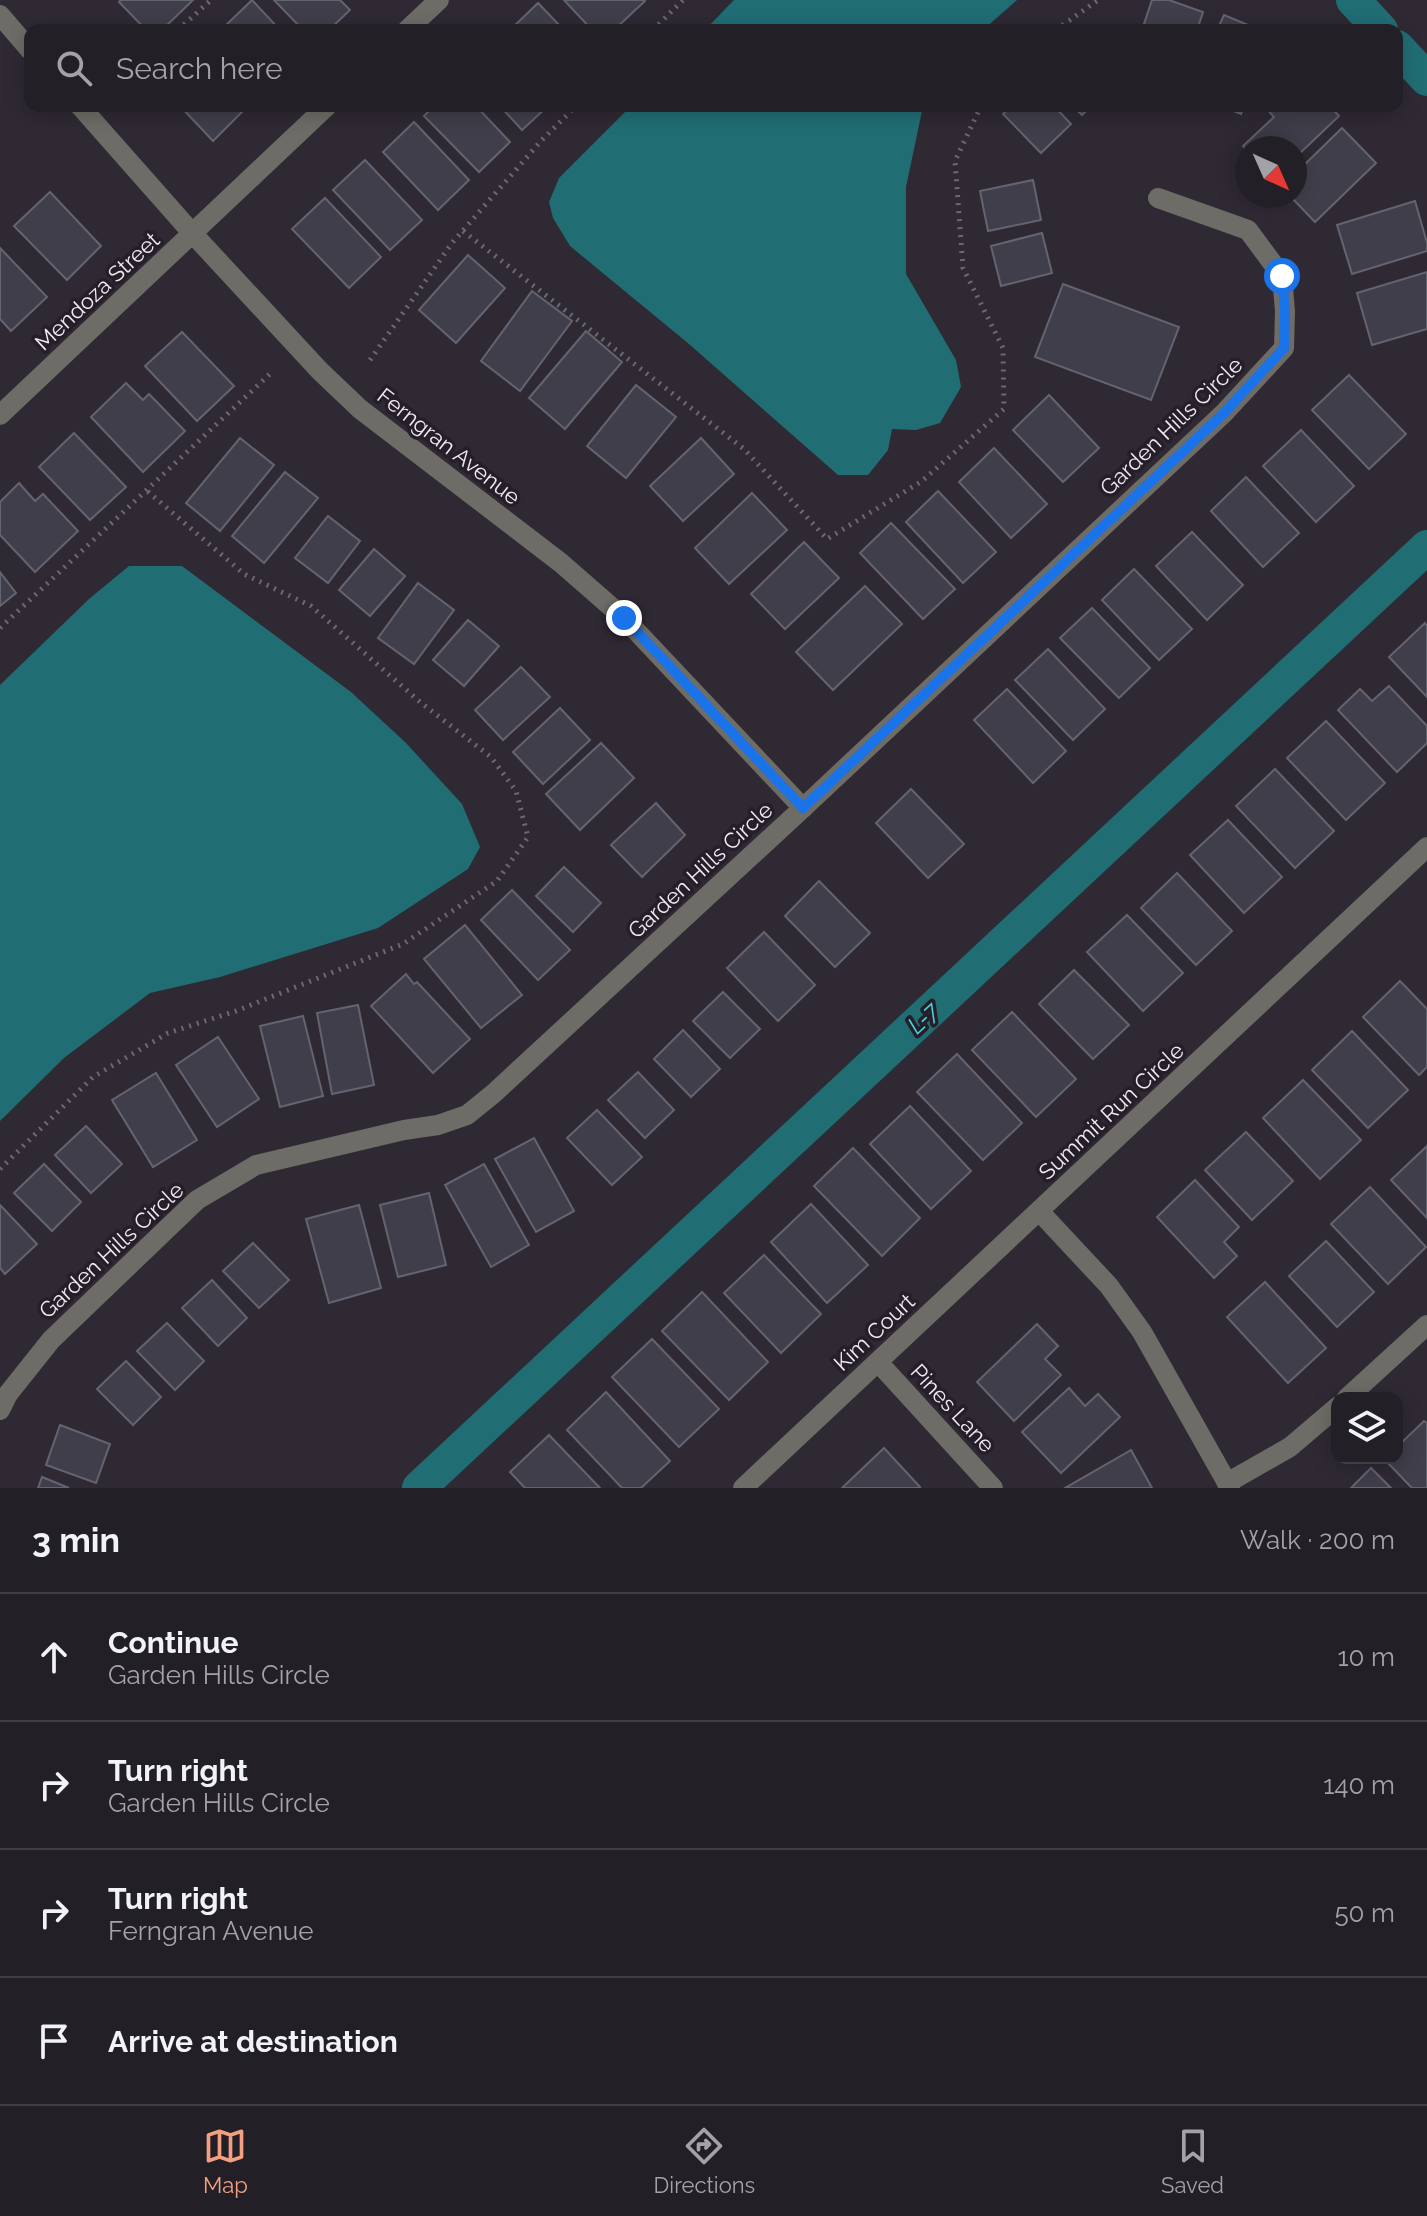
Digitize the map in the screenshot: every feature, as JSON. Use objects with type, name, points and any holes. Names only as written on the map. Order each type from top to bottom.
[{"type":"street","points":[[413,24],[439,0]]},
{"type":"street","points":[[0,15],[24,43]]},
{"type":"street","name":"Ferngran Avenue","points":[[85,112],[320,371],[360,409],[561,563],[624,618],[803,808]]},
{"type":"street","name":"Mendoza Street","points":[[0,415],[321,112]]},
{"type":"street","name":"Garden Hills Circle","points":[[0,1410],[8,1394],[51,1340],[197,1200],[256,1165],[404,1130],[438,1125],[467,1115],[803,808],[1224,413],[1284,348],[1282,276],[1248,230],[1158,198]]},
{"type":"street","name":"Summit Run Circle","points":[[1228,1486],[1142,1332],[1109,1286],[1039,1211],[1427,847]]},
{"type":"street","name":"Kim Court","points":[[743,1488],[1039,1211]]},
{"type":"street","points":[[1354,1392],[1427,1325]]},
{"type":"street","name":"Pines Lane","points":[[878,1362],[993,1488]]},
{"type":"street","points":[[1228,1486],[1290,1447],[1331,1412]]},
{"type":"path","points":[[185,24],[211,0]]},
{"type":"path","points":[[659,24],[683,0]]},
{"type":"path","points":[[1064,24],[1098,0]]},
{"type":"path","points":[[370,360],[463,231],[570,112]]},
{"type":"path","points":[[463,231],[744,449],[827,539],[922,481],[1004,409],[1003,348],[963,268],[955,161],[978,112]]},
{"type":"path","points":[[0,628],[273,371]]},
{"type":"path","points":[[0,1169],[93,1077],[168,1033],[236,1011],[403,944],[497,881],[528,837],[516,791],[491,757],[420,702],[311,606],[244,574],[146,490]]},
{"type":"water","points":[[734,0],[1017,0],[990,24],[711,24]]},
{"type":"water","points":[[625,112],[922,112],[906,187],[906,274],[956,360],[961,387],[940,423],[916,430],[892,429],[888,450],[868,475],[838,475],[689,344],[570,246],[553,218],[549,202],[559,178]]},
{"type":"water","points":[[129,566],[182,566],[351,692],[406,743],[462,804],[480,847],[468,869],[378,928],[220,977],[150,993],[64,1058],[0,1121],[0,685],[89,599]]},
{"type":"building","points":[[193,0],[168,24],[140,24],[119,2]]},
{"type":"building","points":[[252,0],[274,24],[227,24]]},
{"type":"building","points":[[274,0],[340,0],[350,10],[335,24],[297,24]]},
{"type":"building","points":[[564,0],[645,1],[620,24],[586,24]]},
{"type":"building","points":[[1152,0],[1169,0],[1203,12],[1199,24],[1144,24]]},
{"type":"building","points":[[538,3],[558,24],[516,24]]},
{"type":"building","points":[[1224,15],[1246,24],[1220,24]]},
{"type":"building","points":[[186,112],[242,112],[213,141]]},
{"type":"building","points":[[428,112],[482,112],[510,142],[479,172],[424,116]]},
{"type":"building","points":[[506,112],[542,112],[522,130]]},
{"type":"building","points":[[1060,112],[1071,124],[1041,153],[1003,114]]},
{"type":"building","points":[[1270,112],[1335,112],[1339,116],[1307,147],[1307,136],[1254,136],[1274,117]]},
{"type":"building","points":[[414,122],[469,180],[438,210],[383,152]]},
{"type":"building","points":[[1342,128],[1376,163],[1315,222],[1302,208],[1307,208],[1307,162]]},
{"type":"building","points":[[365,160],[422,220],[390,250],[333,190]]},
{"type":"building","points":[[1033,180],[1041,220],[988,231],[980,191]]},
{"type":"building","points":[[50,192],[101,246],[67,280],[14,226]]},
{"type":"building","points":[[325,198],[381,257],[349,288],[292,229]]},
{"type":"building","points":[[1415,201],[1427,251],[1352,274],[1337,225]]},
{"type":"building","points":[[1042,233],[1052,273],[1001,286],[991,246]]},
{"type":"building","points":[[0,248],[47,297],[11,331],[0,319]]},
{"type":"building","points":[[468,255],[505,288],[456,343],[419,310]]},
{"type":"building","points":[[1427,272],[1427,329],[1372,345],[1357,293]]},
{"type":"building","points":[[1063,284],[1179,327],[1151,400],[1035,357]]},
{"type":"building","points":[[532,291],[572,321],[520,391],[481,361]]},
{"type":"building","points":[[586,331],[622,362],[565,429],[529,398]]},
{"type":"building","points":[[182,332],[234,386],[197,421],[145,366]]},
{"type":"building","points":[[1349,375],[1406,434],[1369,469],[1312,410]]},
{"type":"building","points":[[126,383],[143,400],[149,394],[185,431],[143,472],[91,417]]},
{"type":"building","points":[[636,385],[676,417],[626,478],[587,446]]},
{"type":"building","points":[[1049,395],[1099,448],[1063,482],[1013,430]]},
{"type":"building","points":[[1301,430],[1354,486],[1316,522],[1263,466]]},
{"type":"building","points":[[74,433],[126,487],[90,520],[39,467]]},
{"type":"building","points":[[240,438],[274,465],[220,531],[186,503]]},
{"type":"building","points":[[701,438],[734,474],[683,521],[650,486]]},
{"type":"building","points":[[994,448],[1047,504],[1011,538],[959,482]]},
{"type":"building","points":[[285,472],[318,498],[264,563],[232,536]]},
{"type":"building","points":[[1246,477],[1299,533],[1263,567],[1211,511]]},
{"type":"building","points":[[19,483],[35,501],[43,494],[78,531],[35,572],[0,535],[0,502]]},
{"type":"building","points":[[938,491],[996,552],[963,583],[906,522]]},
{"type":"building","points":[[752,493],[787,530],[729,584],[695,548]]},
{"type":"building","points":[[328,516],[360,541],[328,583],[295,558]]},
{"type":"building","points":[[891,523],[955,589],[923,619],[860,553]]},
{"type":"building","points":[[1192,532],[1243,585],[1207,620],[1156,566]]},
{"type":"building","points":[[804,542],[839,578],[785,629],[751,594]]},
{"type":"building","points":[[374,549],[405,576],[370,616],[339,590]]},
{"type":"building","points":[[1134,569],[1192,629],[1159,660],[1102,600]]},
{"type":"building","points":[[0,572],[16,593],[0,606]]},
{"type":"building","points":[[418,583],[454,610],[414,664],[378,638]]},
{"type":"building","points":[[865,586],[902,624],[833,690],[796,652]]},
{"type":"building","points":[[1092,608],[1150,668],[1119,698],[1060,638]]},
{"type":"building","points":[[468,620],[499,646],[464,686],[433,660]]},
{"type":"building","points":[[1425,623],[1427,626],[1427,697],[1389,657]]},
{"type":"building","points":[[1048,649],[1105,709],[1073,740],[1015,680]]},
{"type":"building","points":[[521,667],[550,697],[503,740],[475,710]]},
{"type":"building","points":[[1389,686],[1427,726],[1427,743],[1397,772],[1338,710],[1360,689],[1372,701]]},
{"type":"building","points":[[1007,689],[1066,751],[1033,783],[974,720]]},
{"type":"building","points":[[560,708],[590,740],[543,784],[513,752]]},
{"type":"building","points":[[1326,721],[1385,783],[1346,820],[1287,758]]},
{"type":"building","points":[[601,743],[634,778],[580,830],[546,794]]},
{"type":"building","points":[[1275,769],[1334,831],[1295,868],[1236,806]]},
{"type":"building","points":[[911,789],[964,844],[928,878],[876,823]]},
{"type":"building","points":[[656,803],[685,835],[642,877],[611,845]]},
{"type":"building","points":[[1228,820],[1282,877],[1244,913],[1190,855]]},
{"type":"building","points":[[564,867],[601,903],[573,932],[536,896]]},
{"type":"building","points":[[1177,873],[1232,931],[1196,965],[1141,908]]},
{"type":"building","points":[[819,881],[870,933],[835,967],[785,916]]},
{"type":"building","points":[[512,890],[570,950],[538,980],[481,920]]},
{"type":"building","points":[[1127,915],[1183,973],[1143,1011],[1087,952]]},
{"type":"building","points":[[465,925],[522,995],[481,1028],[424,959]]},
{"type":"building","points":[[764,932],[815,985],[778,1021],[727,968]]},
{"type":"building","points":[[1074,970],[1129,1025],[1093,1059],[1039,1004]]},
{"type":"building","points":[[406,974],[470,1039],[433,1073],[371,1006]]},
{"type":"building","points":[[1400,981],[1427,1009],[1427,1067],[1419,1075],[1363,1017]]},
{"type":"building","points":[[723,992],[760,1029],[730,1058],[693,1021]]},
{"type":"building","points":[[358,1005],[374,1085],[332,1094],[317,1013]]},
{"type":"building","points":[[1012,1012],[1076,1079],[1036,1117],[972,1050]]},
{"type":"building","points":[[303,1016],[323,1096],[280,1107],[260,1026]]},
{"type":"building","points":[[683,1030],[720,1069],[691,1097],[654,1059]]},
{"type":"building","points":[[1352,1031],[1408,1090],[1368,1128],[1312,1070]]},
{"type":"building","points":[[218,1037],[259,1099],[217,1127],[176,1065]]},
{"type":"building","points":[[957,1054],[1022,1123],[983,1160],[917,1092]]},
{"type":"building","points":[[638,1072],[674,1110],[645,1138],[608,1100]]},
{"type":"building","points":[[156,1073],[197,1140],[153,1167],[112,1100]]},
{"type":"building","points":[[1303,1080],[1361,1140],[1320,1179],[1263,1118]]},
{"type":"building","points":[[910,1106],[971,1171],[931,1209],[870,1144]]},
{"type":"building","points":[[597,1110],[642,1157],[612,1185],[567,1138]]},
{"type":"building","points":[[86,1126],[122,1164],[91,1193],[55,1155]]},
{"type":"building","points":[[1246,1132],[1293,1181],[1252,1220],[1205,1170]]},
{"type":"building","points":[[534,1138],[574,1211],[536,1232],[495,1159]]},
{"type":"building","points":[[1427,1146],[1427,1218],[1391,1180]]},
{"type":"building","points":[[853,1148],[920,1218],[882,1256],[814,1186]]},
{"type":"building","points":[[44,1164],[81,1202],[52,1231],[14,1193]]},
{"type":"building","points":[[484,1164],[529,1245],[491,1267],[445,1185]]},
{"type":"building","points":[[1195,1180],[1239,1227],[1224,1242],[1237,1256],[1214,1278],[1157,1217]]},
{"type":"building","points":[[1370,1187],[1426,1247],[1388,1284],[1331,1224]]},
{"type":"building","points":[[429,1193],[446,1265],[398,1277],[380,1205]]},
{"type":"building","points":[[811,1204],[868,1265],[827,1303],[771,1242]]},
{"type":"building","points":[[0,1205],[37,1244],[5,1274],[0,1268]]},
{"type":"building","points":[[359,1205],[381,1288],[329,1303],[306,1219]]},
{"type":"building","points":[[1326,1241],[1374,1292],[1337,1327],[1289,1276]]},
{"type":"building","points":[[253,1243],[289,1280],[259,1308],[223,1271]]},
{"type":"building","points":[[764,1255],[821,1314],[781,1353],[724,1293]]},
{"type":"building","points":[[212,1280],[247,1318],[218,1346],[182,1308]]},
{"type":"building","points":[[1265,1282],[1326,1348],[1288,1383],[1227,1317]]},
{"type":"building","points":[[702,1292],[768,1362],[729,1400],[662,1331]]},
{"type":"building","points":[[167,1323],[204,1361],[175,1390],[137,1351]]},
{"type":"building","points":[[1037,1324],[1058,1346],[1045,1359],[1061,1375],[1014,1421],[977,1382]]},
{"type":"building","points":[[652,1339],[719,1409],[679,1447],[612,1377]]},
{"type":"building","points":[[126,1361],[161,1397],[133,1425],[97,1389]]},
{"type":"building","points":[[1069,1388],[1085,1406],[1098,1394],[1120,1417],[1061,1473],[1022,1432]]},
{"type":"building","points":[[606,1392],[670,1461],[641,1488],[622,1488],[567,1430]]},
{"type":"building","points":[[1424,1421],[1427,1423],[1427,1488],[1412,1488],[1389,1464],[1403,1464],[1403,1441]]},
{"type":"building","points":[[60,1425],[110,1444],[96,1483],[46,1465]]},
{"type":"building","points":[[549,1435],[600,1488],[525,1488],[510,1472]]},
{"type":"building","points":[[884,1448],[920,1487],[842,1488]]},
{"type":"building","points":[[1131,1450],[1152,1488],[1065,1488]]},
{"type":"building","points":[[1371,1468],[1391,1488],[1351,1488]]},
{"type":"building","points":[[42,1477],[69,1488],[38,1488]]},
{"type":"waterway","points":[[1353,0],[1375,24]]},
{"type":"waterway","points":[[1403,53],[1427,79]]},
{"type":"waterway","name":"L-7","points":[[419,1488],[1427,547]]},
{"type":"route","points":[[624,618],[803,808],[1224,413],[1284,348],[1282,276]]}]
